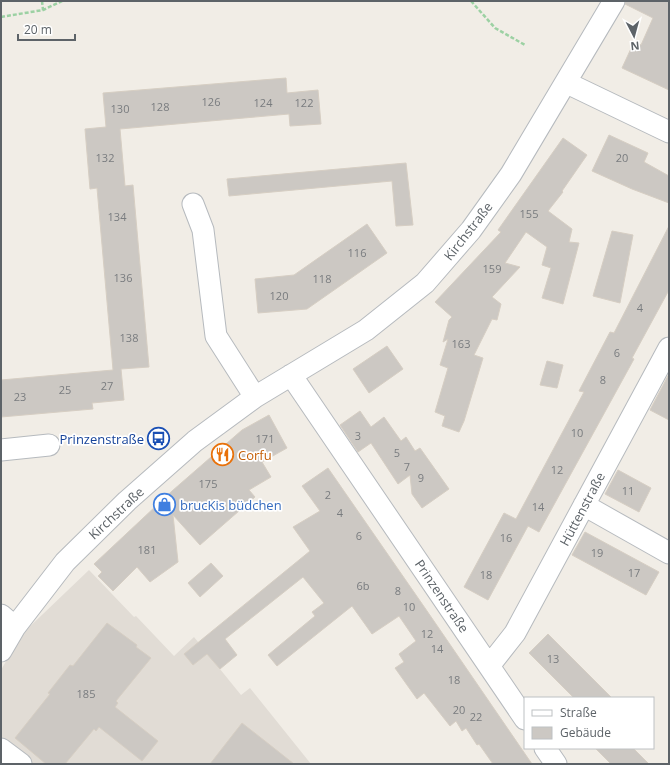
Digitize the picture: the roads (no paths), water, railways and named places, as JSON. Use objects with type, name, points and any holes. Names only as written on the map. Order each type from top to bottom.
[{"type":"street","name":"Kirchstraße","points":[[1,651],[8,621],[65,562],[127,502],[195,441],[255,397],[366,330],[425,283],[471,230],[511,174],[567,83],[614,1]]},
{"type":"street","points":[[567,83],[669,132]]},
{"type":"street","points":[[193,204],[204,230],[216,336],[255,397]]},
{"type":"street","name":"Hüttenstraße","points":[[489,666],[515,633],[667,356]]},
{"type":"street","name":"Prinzenstraße","points":[[291,375],[524,718]]},
{"type":"street","points":[[1,450],[49,445]]},
{"type":"street","points":[[584,505],[669,553]]},
{"type":"street","points":[[1,749],[21,764]]},
{"type":"street","points":[[546,749],[556,764]]},
{"type":"place","name":"Prinzenstraße","points":[[159,439]]},
{"type":"place","name":"Corfu","points":[[223,455]]},
{"type":"place","name":"brucKis büdchen","points":[[165,505]]}]
